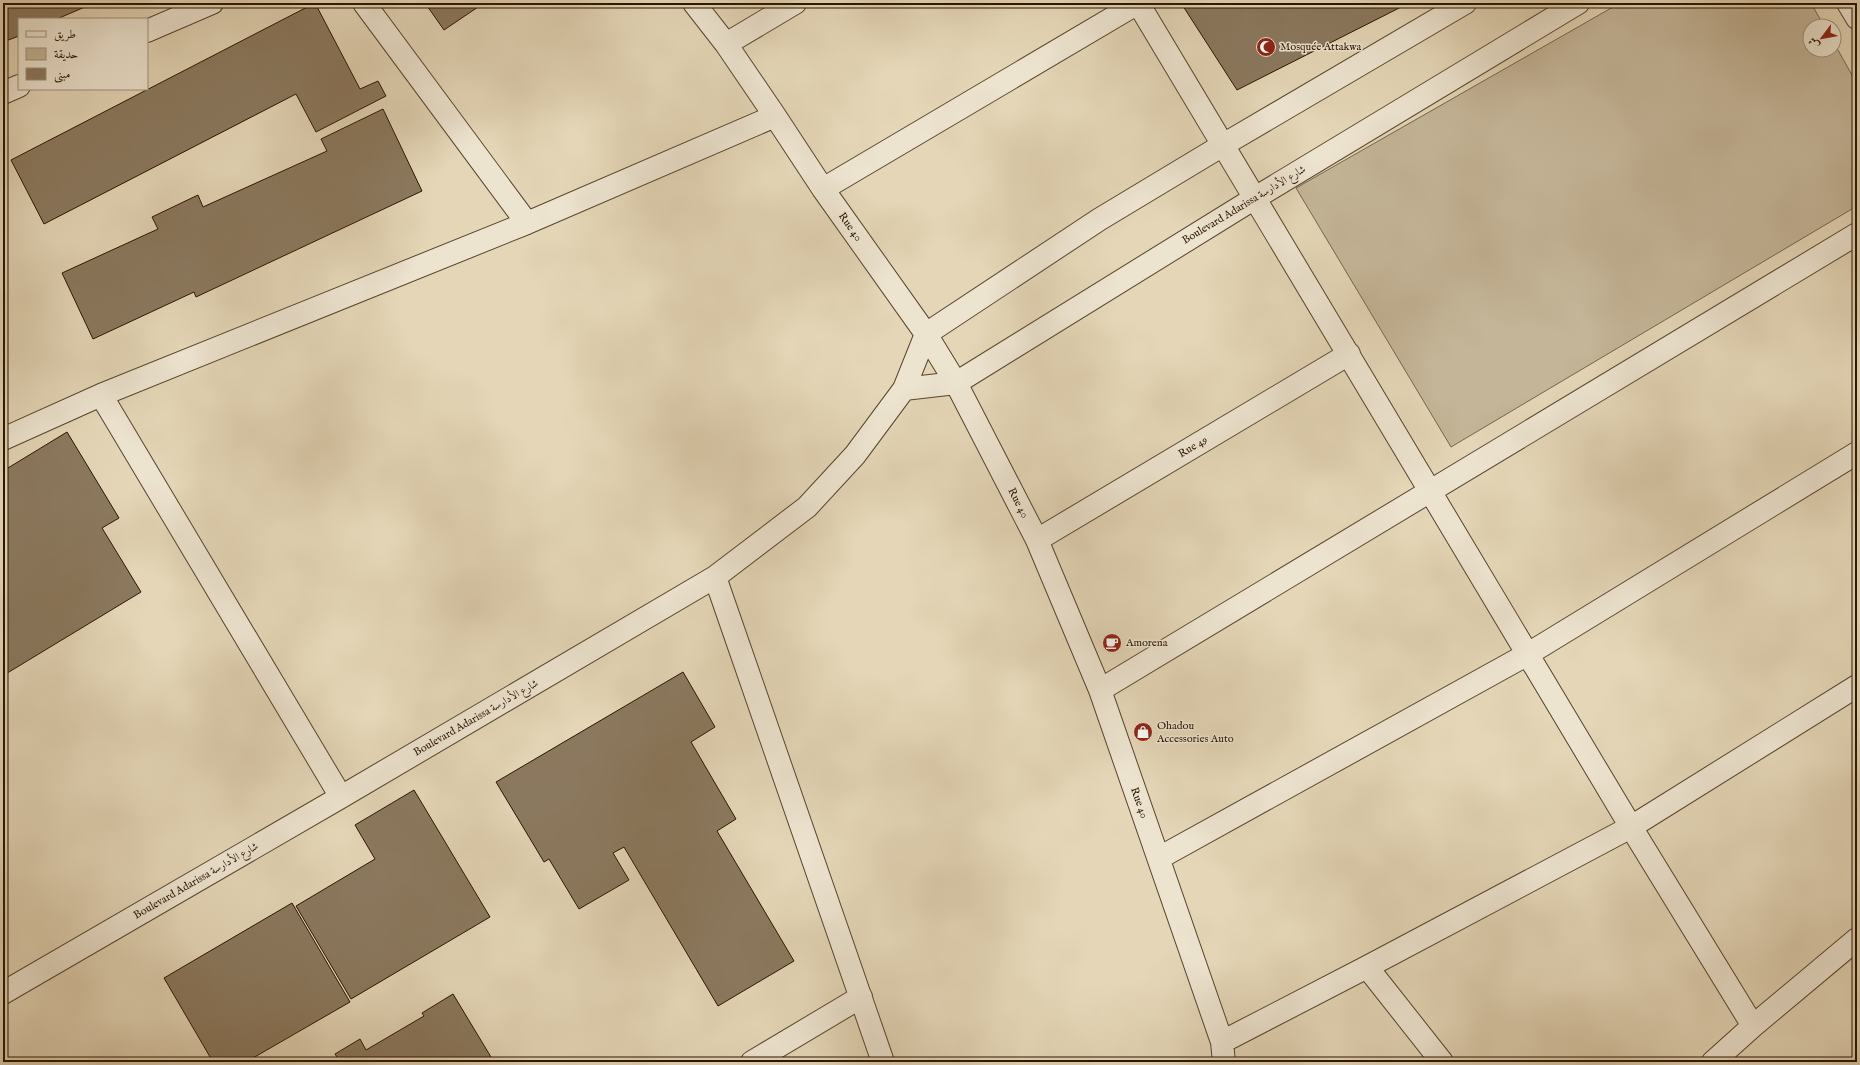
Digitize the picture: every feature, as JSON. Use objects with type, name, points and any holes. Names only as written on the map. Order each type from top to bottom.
[{"type":"street","points":[[148,31],[212,3]]},
{"type":"street","points":[[364,3],[527,223]]},
{"type":"street","name":"Rue 40","points":[[694,3],[726,44],[823,189],[926,334],[956,383],[1037,540],[1100,690],[1159,858],[1223,1052]]},
{"type":"street","points":[[726,44],[795,3]]},
{"type":"street","points":[[823,189],[1138,3],[1631,827],[1753,1026]]},
{"type":"street","points":[[926,334],[1100,219],[1465,3]]},
{"type":"street","name":"Boulevard Adarissa شارع الأدارسة","points":[[904,389],[956,383],[1255,198],[1578,3]]},
{"type":"street","points":[[1848,3],[1857,18]]},
{"type":"street","points":[[3,93],[18,86]]},
{"type":"street","points":[[3,439],[101,395],[527,223],[775,116]]},
{"type":"street","points":[[1100,690],[1857,234]]},
{"type":"street","name":"Boulevard Adarissa شارع الأدارسة","points":[[3,993],[715,578],[807,508],[855,455],[904,389],[926,334]]},
{"type":"street","name":"Rue 49","points":[[1037,540],[1349,354]]},
{"type":"street","points":[[101,395],[341,797]]},
{"type":"street","points":[[1159,858],[1528,654],[1857,453]]},
{"type":"street","points":[[715,578],[862,997],[883,1062]]},
{"type":"street","points":[[1223,1052],[1367,967],[1631,827],[1857,686]]},
{"type":"street","points":[[1713,1062],[1753,1026],[1857,939]]},
{"type":"street","points":[[1367,967],[1442,1062]]},
{"type":"street","points":[[752,1062],[862,997]]},
{"type":"green space","points":[[1620,3],[1811,3],[1819,18],[1802,18],[1802,58],[1842,57],[1857,84],[1857,206],[1451,447],[1296,188]]},
{"type":"building","points":[[3,3],[94,3],[59,18],[18,18],[18,36],[3,42]]},
{"type":"building","points":[[315,3],[360,89],[378,81],[386,96],[316,132],[296,94],[44,224],[11,160]]},
{"type":"building","points":[[425,3],[484,3],[444,30]]},
{"type":"building","name":"Mosquée Attakwa","points":[[1181,3],[1409,3],[1237,90]]},
{"type":"building","points":[[383,109],[422,191],[196,297],[194,292],[93,339],[62,273],[158,229],[152,217],[198,195],[203,207],[327,151],[321,139]]},
{"type":"building","points":[[67,432],[119,518],[102,528],[141,592],[4,675],[3,471]]},
{"type":"building","points":[[683,672],[715,727],[691,742],[736,819],[717,831],[794,961],[718,1006],[624,847],[613,853],[629,880],[579,909],[549,859],[544,862],[496,782]]},
{"type":"building","points":[[414,790],[490,917],[351,999],[296,906],[375,859],[355,825]]},
{"type":"building","points":[[292,903],[350,1002],[246,1062],[213,1062],[164,978]]},
{"type":"building","points":[[453,994],[494,1062],[340,1062],[335,1054],[360,1039],[366,1050],[424,1016],[422,1013]]},
{"type":"place","name":"Mosquée Attakwa","points":[[1266,47]]},
{"type":"place","name":"Amorena","points":[[1112,643]]},
{"type":"place","name":"Ohadou Accessories Auto","points":[[1143,732]]}]
